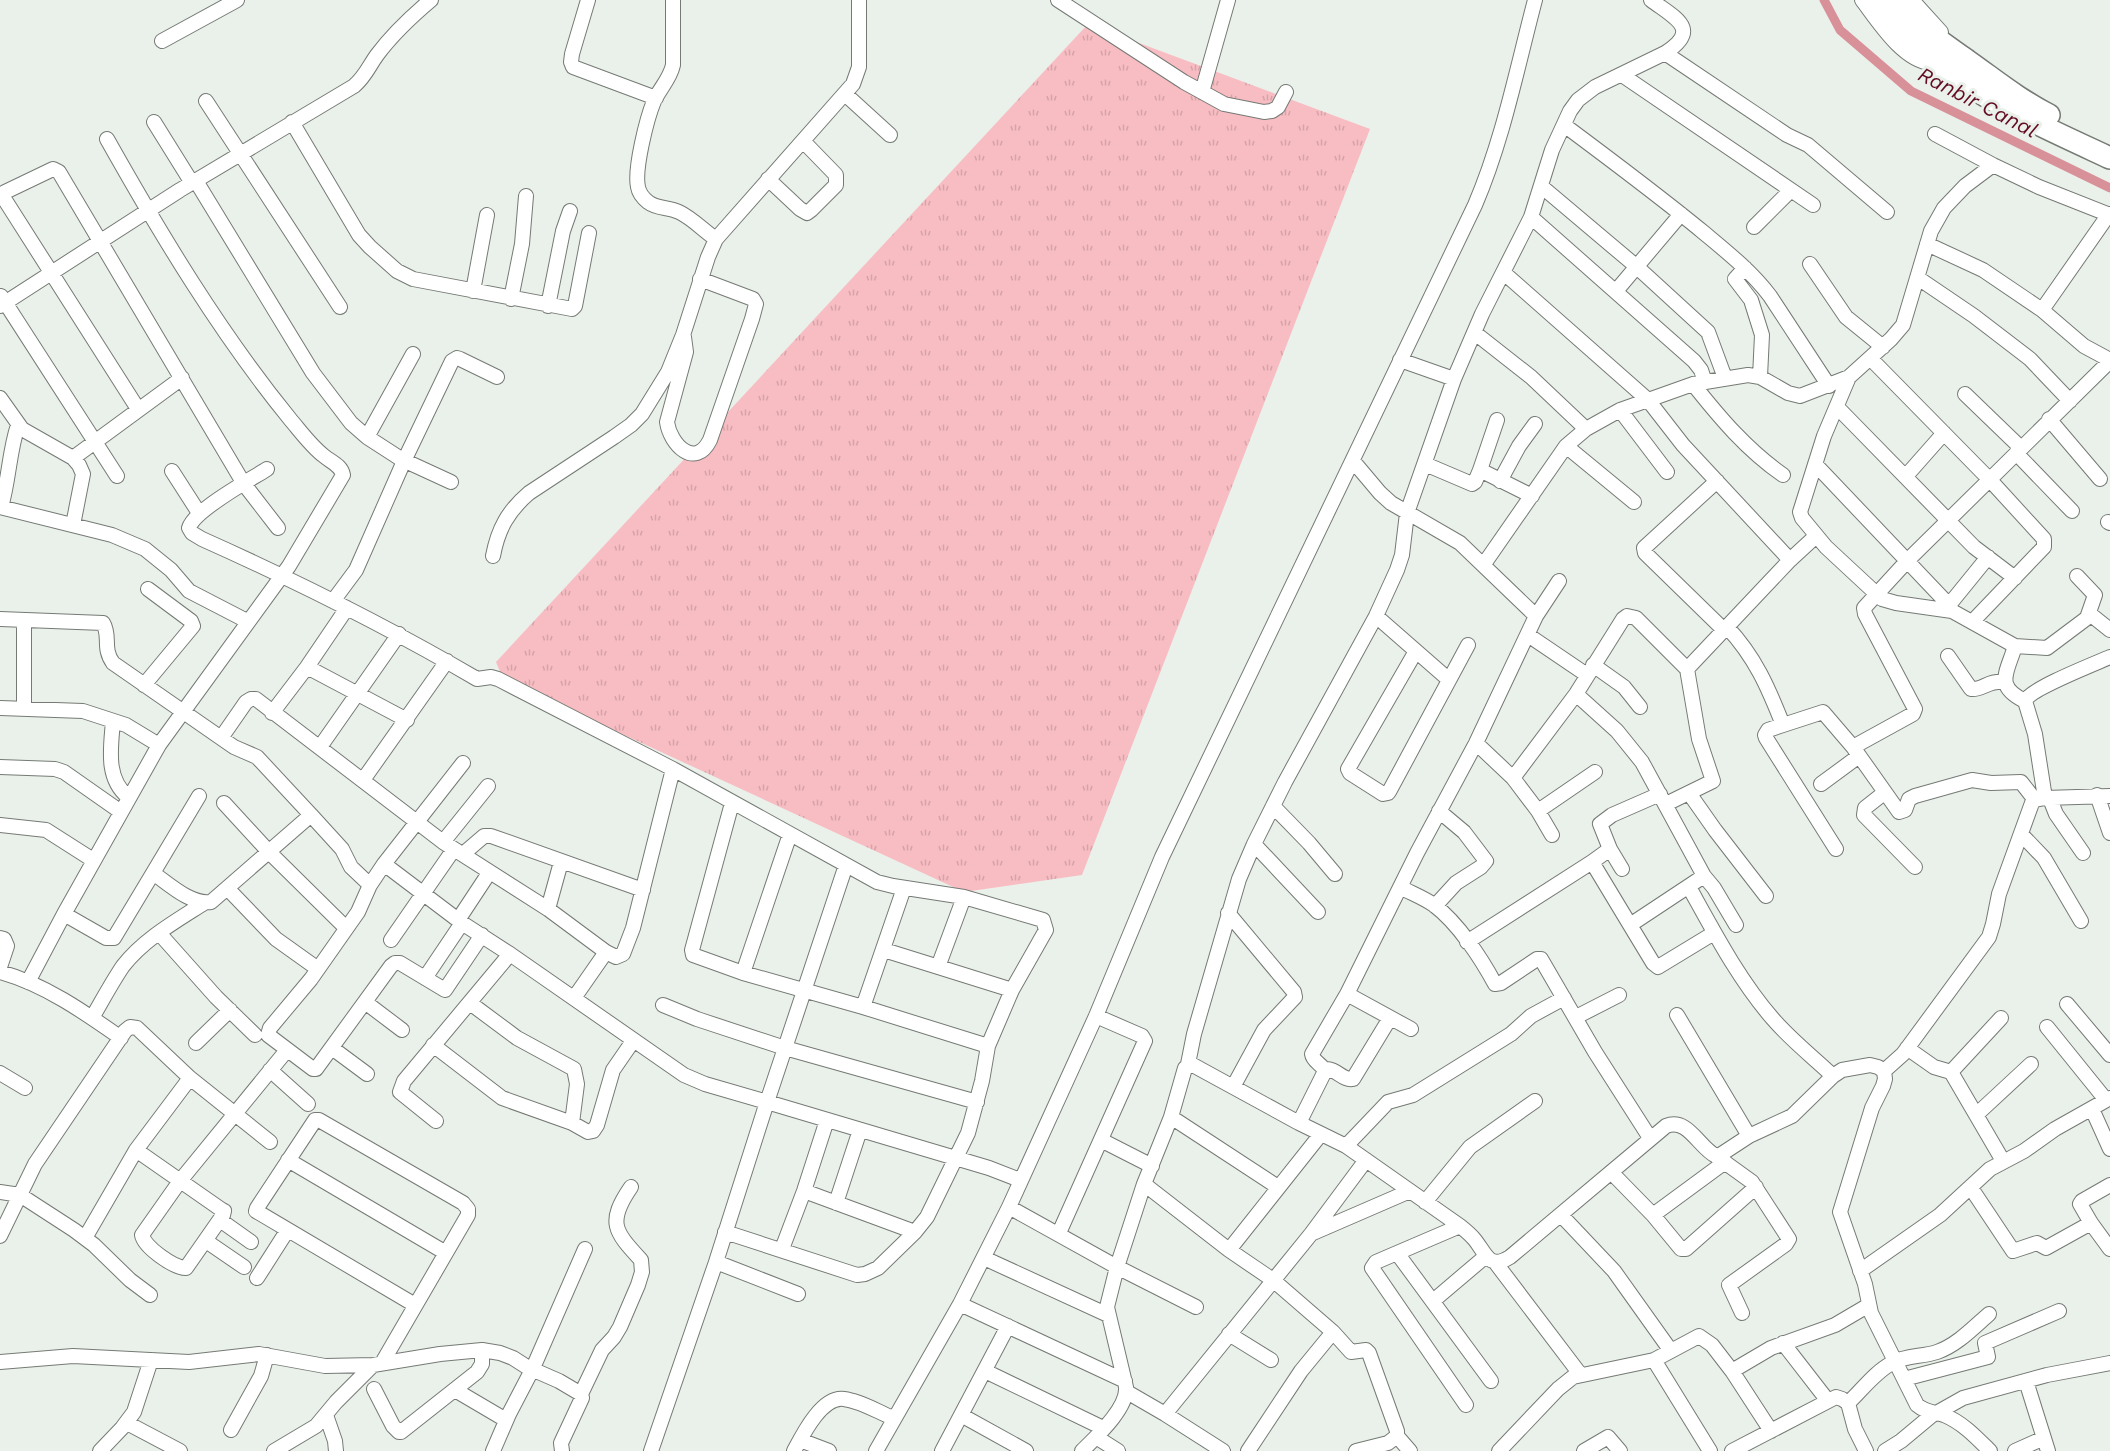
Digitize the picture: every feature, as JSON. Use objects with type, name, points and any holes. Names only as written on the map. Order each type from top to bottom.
[{"type":"highway","points":[[1874,0],[1892,23],[1936,63],[1971,89],[1998,105],[2110,158]]},
{"type":"highway","points":[[1893,0],[1924,29],[2011,94],[2031,106],[2110,143]]},
{"type":"street","points":[[117,476],[2,301],[52,273],[240,153],[362,80],[384,47],[431,0]]},
{"type":"street","points":[[588,0],[572,54],[573,67],[656,98]]},
{"type":"street","points":[[673,0],[673,65],[667,82],[656,98],[640,154],[638,190],[647,201],[655,206],[677,211],[716,239]]},
{"type":"street","points":[[493,556],[502,525],[518,503],[543,483],[631,426],[642,414],[668,372],[716,239],[853,84],[858,67],[859,0]]},
{"type":"street","points":[[1058,0],[1224,104],[1264,112],[1272,111],[1278,107],[1286,92]]},
{"type":"street","points":[[1202,92],[1228,0]]},
{"type":"street","points":[[876,1451],[960,1304],[1009,1208],[1015,1178],[1096,1016],[1162,857],[1486,179],[1535,0]]},
{"type":"street","points":[[1082,1451],[1123,1403],[1126,1386],[1108,1315],[1109,1296],[1144,1184],[1171,1117],[1188,1064],[1194,1034],[1239,879],[1273,806],[1376,616],[1397,570],[1402,555],[1407,513],[1455,379],[1482,314],[1531,217],[1552,150],[1570,111],[1586,93],[1665,52],[1683,38],[1684,29],[1675,18],[1652,0]]},
{"type":"street","points":[[1862,0],[1888,34],[1912,57],[1924,62],[1936,63]]},
{"type":"street","points":[[1912,0],[1968,61]]},
{"type":"street","points":[[162,41],[231,1]]},
{"type":"street","points":[[1665,52],[1787,135],[1808,145],[1887,212]]},
{"type":"street","points":[[1622,75],[1813,205]]},
{"type":"street","points":[[845,94],[890,135]]},
{"type":"street","points":[[206,101],[340,307]]},
{"type":"street","points":[[154,122],[313,373],[351,423],[367,437],[404,461],[451,482]]},
{"type":"street","points":[[292,122],[359,235],[385,262],[405,276],[511,299],[568,309],[574,308],[588,233]]},
{"type":"street","points":[[1564,124],[1682,214],[1745,268],[1765,289],[1829,386]]},
{"type":"street","points":[[1935,134],[2039,187],[2110,214],[2042,310]]},
{"type":"street","points":[[28,982],[63,914],[159,745],[282,576],[342,479],[342,471],[312,445],[275,400],[232,341],[147,211],[107,139]]},
{"type":"street","points":[[768,179],[807,213],[836,184],[836,175],[803,141]]},
{"type":"street","points":[[1484,564],[1566,446],[1586,429],[1620,411],[1699,383],[1725,378],[1748,375],[1760,377],[1788,393],[1800,396],[1849,377],[1883,347],[1903,325],[1927,244],[1944,208],[1965,186],[1993,165]]},
{"type":"street","points":[[138,409],[3,198],[5,192],[57,170],[244,484],[278,528]]},
{"type":"street","points":[[1541,186],[1637,267],[1708,332],[1725,378]]},
{"type":"street","points":[[1754,227],[1791,190]]},
{"type":"street","points":[[511,299],[522,244],[526,196]]},
{"type":"street","points":[[548,306],[563,231],[570,211]]},
{"type":"street","points":[[1616,291],[1682,214]]},
{"type":"street","points":[[473,291],[487,215]]},
{"type":"street","points":[[1531,217],[1694,361],[1701,370],[1699,383],[1726,425],[1748,447],[1783,475]]},
{"type":"street","points":[[1821,784],[1856,752],[1913,714],[1915,709],[1865,614],[1864,608],[1908,560],[2110,361],[2084,346],[2042,310],[1983,270],[1927,244]]},
{"type":"street","points":[[1810,264],[1846,317],[1883,347]]},
{"type":"street","points":[[1745,268],[1736,279],[1751,300],[1762,335],[1760,377]]},
{"type":"street","points":[[1504,273],[1648,400],[1683,445],[1790,560]]},
{"type":"street","points":[[1918,278],[1974,316],[2030,359],[2070,401]]},
{"type":"street","points":[[683,334],[686,352],[667,422],[668,430],[676,443],[686,452],[694,454],[702,451],[710,440],[756,304],[753,299],[700,279]]},
{"type":"street","points":[[1475,333],[1531,377],[1586,429]]},
{"type":"street","points":[[367,437],[413,354]]},
{"type":"street","points":[[1870,358],[1990,480],[2044,539],[2044,547],[1972,622]]},
{"type":"street","points":[[333,601],[356,570],[404,461],[452,361],[460,359],[497,377]]},
{"type":"street","points":[[1400,360],[1455,379]]},
{"type":"street","points":[[1849,377],[1824,436],[1800,512],[1802,518],[1816,536],[1875,595],[1889,602],[1951,608]]},
{"type":"street","points":[[73,458],[93,441],[182,378]]},
{"type":"street","points":[[1965,394],[2072,511]]},
{"type":"street","points":[[0,398],[18,425],[27,433],[73,458],[79,465],[83,474],[73,525]]},
{"type":"street","points":[[1837,406],[1974,547],[2015,578]]},
{"type":"street","points":[[1620,411],[1667,472]]},
{"type":"street","points":[[1425,464],[1472,484],[1480,470],[1497,420]]},
{"type":"street","points":[[2049,420],[2100,479]]},
{"type":"street","points":[[1500,481],[1519,446],[1535,424]]},
{"type":"street","points":[[18,425],[12,444],[8,482],[0,507],[112,535],[145,549],[163,561],[189,591],[248,621]]},
{"type":"street","points":[[1906,476],[1944,434]]},
{"type":"street","points":[[1566,446],[1634,502]]},
{"type":"street","points":[[1353,461],[1380,494],[1407,513],[1451,537],[1484,564],[1536,616]]},
{"type":"street","points":[[1815,464],[1951,608],[2015,646],[2047,648],[2083,622],[2090,614],[2095,595],[2077,576]]},
{"type":"street","points":[[267,469],[199,513],[189,528],[196,537],[282,576],[399,634],[477,679],[491,677],[498,679],[673,769],[732,804],[877,882],[964,897],[1043,920],[1046,930],[1012,990],[988,1046],[977,1102],[968,1133],[927,1216],[915,1232],[878,1268],[862,1275],[725,1232]]},
{"type":"street","points":[[1480,470],[1532,496]]},
{"type":"street","points":[[172,471],[199,513]]},
{"type":"street","points":[[1717,481],[1644,548],[1645,553],[1743,643],[1754,660],[1783,725]]},
{"type":"street","points":[[1687,669],[1790,560],[1816,536]]},
{"type":"street","points":[[1951,608],[1988,557]]},
{"type":"street","points":[[1390,1018],[1353,1079],[1348,1080],[1332,1070],[1325,1069],[1314,1060],[1312,1054],[1347,994],[1476,743],[1536,616],[1559,581]]},
{"type":"street","points":[[144,685],[193,626],[191,621],[148,589]]},
{"type":"street","points":[[272,713],[347,608]]},
{"type":"street","points":[[2090,614],[2110,630]]},
{"type":"street","points":[[1376,616],[1448,679]]},
{"type":"street","points":[[1514,778],[1576,694],[1623,619],[1631,616],[1642,622],[1687,669],[1699,739],[1713,781],[1689,793],[1612,815],[1601,822],[1600,828],[1622,869]]},
{"type":"street","points":[[0,619],[102,623],[106,629],[106,652],[118,667],[234,747],[257,757],[342,849],[351,867],[370,885]]},
{"type":"street","points":[[24,620],[24,708]]},
{"type":"street","points":[[320,747],[399,634]]},
{"type":"street","points":[[1528,634],[1624,687],[1640,707]]},
{"type":"street","points":[[1416,651],[1349,767],[1350,773],[1383,794],[1388,793],[1468,645]]},
{"type":"street","points":[[1884,1071],[1907,1048],[1989,937],[1999,894],[2021,834],[2043,799],[2035,734],[2025,701],[2010,692],[2005,681],[2015,646]]},
{"type":"street","points":[[1948,656],[1971,689],[1976,690],[1995,681],[2005,681]]},
{"type":"street","points":[[2025,701],[2038,689],[2110,657]]},
{"type":"street","points":[[363,780],[447,661]]},
{"type":"street","points":[[307,667],[407,720]]},
{"type":"street","points":[[1576,694],[1601,715],[1642,762],[1704,876],[1714,888],[1736,925]]},
{"type":"street","points":[[221,738],[241,707],[248,700],[256,699],[416,822],[616,957],[623,954],[630,938],[673,769]]},
{"type":"street","points":[[0,708],[83,711],[126,725],[159,745]]},
{"type":"street","points":[[1836,849],[1765,735],[1768,730],[1822,712],[1856,752],[1899,812],[1902,812],[1909,799],[1915,796],[1968,781],[1991,783],[2016,781],[2043,799],[2083,853]]},
{"type":"street","points":[[113,721],[111,768],[120,788],[128,797]]},
{"type":"street","points":[[1476,743],[1514,778],[1552,835]]},
{"type":"street","points":[[463,763],[384,864],[370,885],[358,912],[318,969],[268,1032],[269,1037],[316,1070],[395,963],[400,963],[442,990],[446,990],[482,935]]},
{"type":"street","points":[[0,767],[55,769],[64,772],[121,812]]},
{"type":"street","points":[[1538,811],[1595,772]]},
{"type":"street","points":[[391,940],[453,848],[488,786]]},
{"type":"street","points":[[1689,793],[1766,896]]},
{"type":"street","points":[[1884,793],[1865,808],[1864,815],[1915,867]]},
{"type":"street","points":[[63,914],[106,938],[114,938],[199,796]]},
{"type":"street","points":[[2043,799],[2103,796],[2110,833]]},
{"type":"street","points":[[224,803],[269,852],[346,928]]},
{"type":"street","points":[[732,804],[692,951],[695,957],[988,1046]]},
{"type":"street","points":[[1273,806],[1335,874]]},
{"type":"street","points":[[1435,906],[1456,883],[1481,867],[1486,861],[1464,832],[1440,811]]},
{"type":"street","points":[[92,1018],[123,966],[140,949],[159,933],[204,903],[214,901],[311,815]]},
{"type":"street","points":[[0,825],[46,830],[93,860]]},
{"type":"street","points":[[743,973],[790,834]]},
{"type":"street","points":[[2021,834],[2048,864],[2081,921]]},
{"type":"street","points":[[453,848],[487,836],[643,890]]},
{"type":"street","points":[[1254,844],[1318,912]]},
{"type":"street","points":[[1467,942],[1610,849]]},
{"type":"street","points":[[548,909],[561,862]]},
{"type":"street","points":[[1592,862],[1653,963],[1658,967],[1714,933]]},
{"type":"street","points":[[384,864],[460,922],[574,998],[633,1041],[694,1080],[1015,1178]]},
{"type":"street","points":[[651,1451],[716,1262],[846,865]]},
{"type":"street","points":[[153,873],[190,898],[204,903]]},
{"type":"street","points":[[425,978],[489,873]]},
{"type":"street","points":[[1630,925],[1704,876]]},
{"type":"street","points":[[1401,887],[1435,906],[1467,942],[1496,984],[1539,958],[1650,1138]]},
{"type":"street","points":[[1689,887],[1714,933],[1773,1019],[1833,1076]]},
{"type":"street","points":[[863,1007],[904,888]]},
{"type":"street","points":[[228,889],[276,939],[318,969]]},
{"type":"street","points":[[938,967],[964,897]]},
{"type":"street","points":[[1228,913],[1294,992],[1295,997],[1264,1030],[1233,1087]]},
{"type":"street","points":[[159,933],[255,1035]]},
{"type":"street","points":[[0,938],[4,939],[7,946],[0,969],[78,1008],[121,1038]]},
{"type":"street","points":[[884,950],[1012,990]]},
{"type":"street","points":[[574,998],[606,952]]},
{"type":"street","points":[[436,1120],[400,1092],[404,1081],[510,954]]},
{"type":"street","points":[[1347,994],[1411,1029]]},
{"type":"street","points":[[1576,1017],[1619,995]]},
{"type":"street","points":[[1346,1146],[1388,1102],[1413,1095],[1511,1034],[1531,1016],[1564,998]]},
{"type":"street","points":[[365,1002],[402,1030]]},
{"type":"street","points":[[470,1003],[517,1038],[574,1069],[577,1084],[572,1123]]},
{"type":"street","points":[[2067,1004],[2110,1055]]},
{"type":"street","points":[[663,1005],[697,1019],[785,1048],[977,1102]]},
{"type":"street","points":[[196,1043],[230,1010]]},
{"type":"street","points":[[1677,1015],[1749,1136]]},
{"type":"street","points":[[1059,1233],[1145,1041],[1142,1036],[1096,1016]]},
{"type":"street","points":[[1951,1072],[2001,1018]]},
{"type":"street","points":[[0,1236],[35,1164],[130,1027],[137,1028],[190,1078],[270,1142]]},
{"type":"street","points":[[1860,1271],[1940,1215],[1983,1175],[2003,1161],[2024,1151],[2055,1129],[2108,1099],[2047,1027]]},
{"type":"street","points":[[433,1046],[502,1098],[572,1123],[585,1132],[591,1132],[595,1129],[613,1070],[633,1041]]},
{"type":"street","points":[[332,1048],[367,1074]]},
{"type":"street","points":[[1907,1048],[1934,1067],[1951,1072],[2003,1161]]},
{"type":"street","points":[[136,1150],[180,1181],[224,1211],[188,1266],[183,1268],[164,1258],[142,1238],[143,1233],[180,1181],[287,1050]]},
{"type":"street","points":[[1188,1064],[1197,1066],[1299,1123],[1346,1146],[1460,1226],[1474,1239],[1580,1374]]},
{"type":"street","points":[[1976,1115],[2031,1064]]},
{"type":"street","points":[[1653,1215],[1721,1159],[1725,1153],[1749,1136],[1792,1116],[1842,1070],[1870,1065],[1884,1071],[1885,1079],[1872,1108],[1840,1212],[1860,1271],[1871,1313],[1917,1405],[1925,1411],[1936,1413],[1965,1427],[1990,1451]]},
{"type":"street","points":[[1299,1123],[1325,1069]]},
{"type":"street","points":[[270,1070],[308,1104]]},
{"type":"street","points":[[0,1073],[25,1088]]},
{"type":"street","points":[[85,1238],[136,1150],[190,1078]]},
{"type":"street","points":[[1425,1202],[1470,1147],[1536,1101]]},
{"type":"street","points":[[2092,1108],[2110,1149]]},
{"type":"street","points":[[1171,1117],[1278,1188]]},
{"type":"street","points":[[274,1451],[316,1426],[377,1364],[415,1305],[468,1215],[468,1209],[463,1203],[319,1120],[315,1120],[256,1210],[287,1231],[415,1305]]},
{"type":"street","points":[[782,1249],[827,1120]]},
{"type":"street","points":[[1433,1301],[1490,1259],[1503,1262],[1510,1257],[1650,1138],[1666,1126],[1677,1124],[1687,1130],[1709,1152],[1744,1175],[1756,1187],[1789,1239],[1786,1244],[1729,1285],[1728,1288],[1742,1313]]},
{"type":"street","points":[[836,1203],[860,1130]]},
{"type":"street","points":[[1229,1250],[1321,1134]]},
{"type":"street","points":[[1101,1140],[1152,1166]]},
{"type":"street","points":[[288,1160],[446,1253]]},
{"type":"street","points":[[1165,1413],[1311,1234],[1366,1160]]},
{"type":"street","points":[[1611,1172],[1653,1215],[1678,1248],[1683,1250],[1756,1187]]},
{"type":"street","points":[[1144,1184],[1229,1250],[1273,1280],[1333,1332],[1351,1352],[1366,1350],[1369,1353],[1397,1436],[1410,1451]]},
{"type":"street","points":[[2110,1185],[2080,1203],[2110,1250]]},
{"type":"street","points":[[562,1451],[561,1443],[582,1398],[581,1394],[602,1350],[620,1327],[642,1272],[641,1260],[622,1240],[616,1221],[616,1212],[631,1187]]},
{"type":"street","points":[[1971,1188],[2013,1251],[2037,1243],[2046,1248],[2091,1223]]},
{"type":"street","points":[[804,1191],[915,1232]]},
{"type":"street","points":[[1311,1234],[1410,1191]]},
{"type":"street","points":[[0,1192],[21,1196],[85,1238],[130,1280],[150,1295]]},
{"type":"street","points":[[1009,1208],[1196,1307]]},
{"type":"street","points":[[1561,1215],[1614,1270],[1671,1351]]},
{"type":"street","points":[[220,1220],[251,1242]]},
{"type":"street","points":[[1460,1226],[1376,1262],[1372,1268],[1466,1405]]},
{"type":"street","points":[[257,1278],[287,1231]]},
{"type":"street","points":[[206,1241],[244,1267]]},
{"type":"street","points":[[493,1451],[533,1368],[585,1249]]},
{"type":"street","points":[[1397,1253],[1491,1381]]},
{"type":"street","points":[[984,1258],[1108,1315]]},
{"type":"street","points":[[716,1262],[798,1294]]},
{"type":"street","points":[[960,1304],[1126,1386],[1223,1451]]},
{"type":"street","points":[[1732,1371],[1783,1343],[1835,1325],[1869,1305]]},
{"type":"street","points":[[1904,1379],[1988,1357],[1985,1343],[2059,1311]]},
{"type":"street","points":[[1848,1403],[1895,1361],[1942,1350],[1989,1314]]},
{"type":"street","points":[[942,1451],[1008,1326]]},
{"type":"street","points":[[1248,1451],[1301,1371],[1333,1332]]},
{"type":"street","points":[[1229,1334],[1271,1360]]},
{"type":"street","points":[[1499,1451],[1558,1389],[1580,1374],[1654,1360],[1699,1336],[1712,1345],[1732,1371],[1771,1431]]},
{"type":"street","points":[[1783,1343],[1828,1401]]},
{"type":"street","points":[[0,1362],[73,1356],[189,1362],[241,1355],[267,1355],[312,1365],[377,1364],[466,1350],[482,1350],[500,1353],[581,1394]]},
{"type":"street","points":[[375,1389],[393,1425],[401,1432],[481,1368],[482,1350]]},
{"type":"street","points":[[231,1430],[261,1376],[267,1355]]},
{"type":"street","points":[[100,1451],[127,1424],[138,1403],[151,1360]]},
{"type":"street","points":[[1654,1360],[1710,1451]]},
{"type":"street","points":[[1885,1451],[1936,1413],[1963,1398],[2075,1368],[2110,1363]]},
{"type":"street","points":[[985,1371],[1100,1432],[1118,1451]]},
{"type":"street","points":[[2014,1451],[2046,1444],[2026,1381]]},
{"type":"street","points":[[455,1390],[506,1420]]},
{"type":"street","points":[[1732,1451],[1839,1397],[1848,1403],[1855,1429],[1866,1451]]},
{"type":"street","points":[[829,1451],[797,1445],[827,1403],[837,1399],[852,1401],[893,1418]]},
{"type":"street","points":[[326,1415],[336,1451]]},
{"type":"street","points":[[961,1415],[1026,1451]]},
{"type":"street","points":[[127,1424],[180,1451]]},
{"type":"street","points":[[1356,1451],[1388,1443],[1397,1436]]},
{"type":"street","points":[[1584,1451],[1608,1437],[1620,1451]]},
{"type":"green space","points":[[1088,24],[1370,129],[1082,875],[964,892],[503,679],[496,662]]},
{"type":"waterway","name":"Ranbir Canal","points":[[1824,0],[1840,30],[1911,91],[2110,188]]}]
